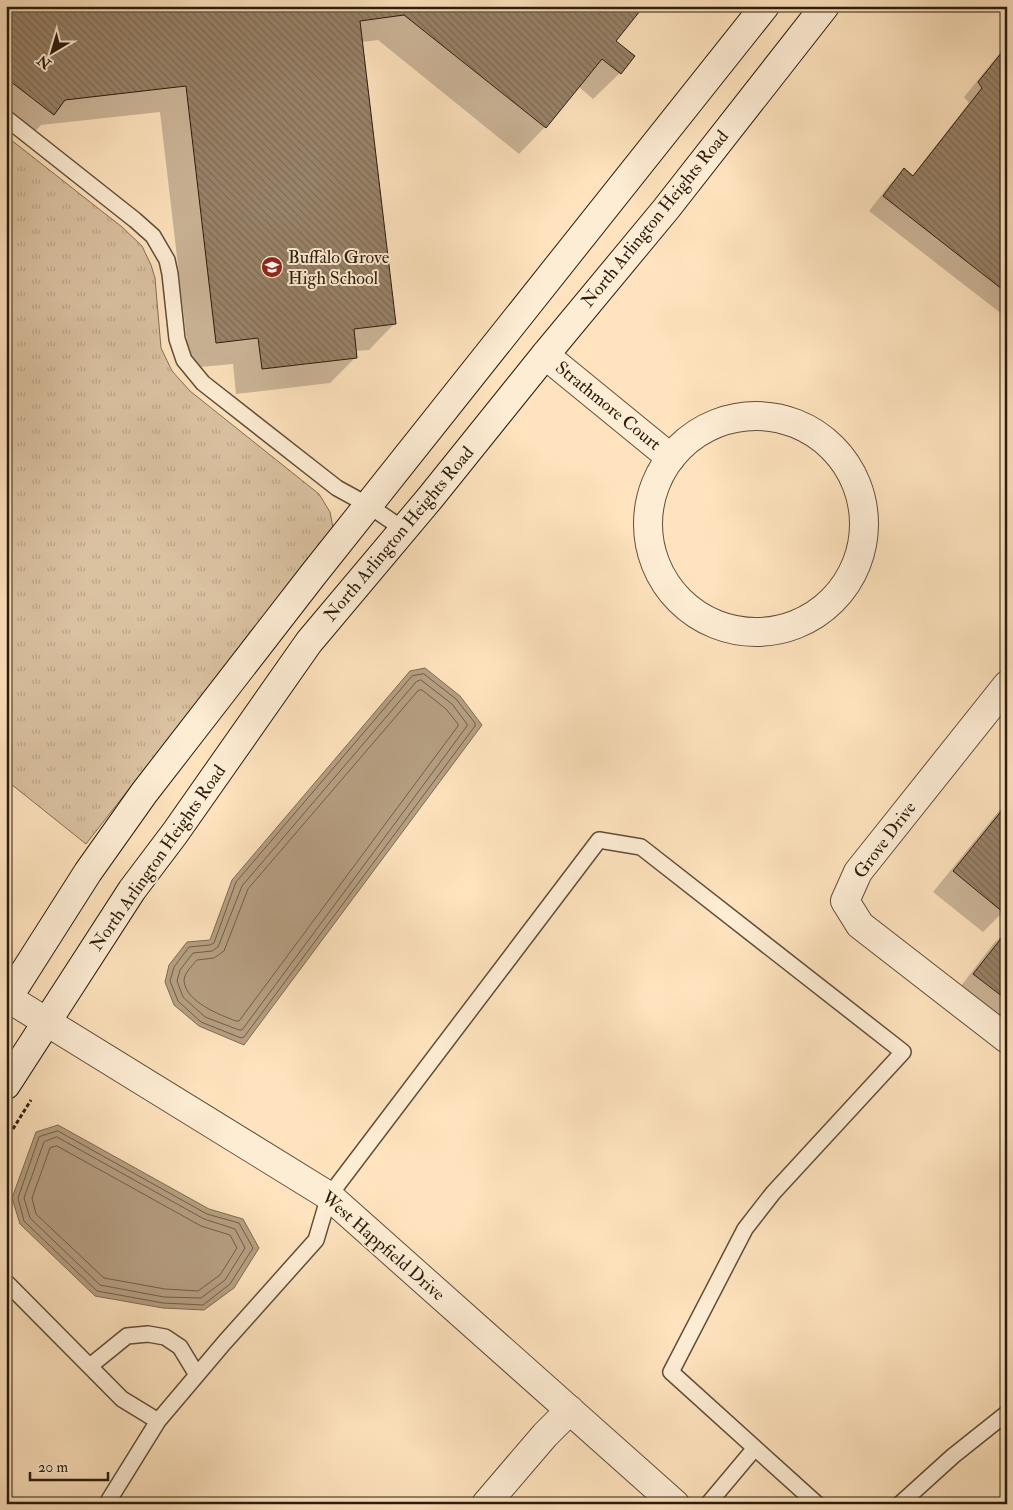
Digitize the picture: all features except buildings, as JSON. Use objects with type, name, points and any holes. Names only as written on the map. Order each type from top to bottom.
[{"type":"main road","points":[[7,999],[88,872],[144,793],[368,505],[765,6]]},
{"type":"main road","name":"North Arlington Heights Road","points":[[6,1085],[132,890],[309,642],[666,209],[825,6]]},
{"type":"main road","name":"Strathmore Court","points":[[545,355],[671,458]]},
{"type":"main road","points":[[749,416],[786,420],[819,435],[844,461],[860,494],[865,530],[857,566],[837,597],[810,619],[777,631],[742,632],[708,622],[680,602],[659,574],[648,540],[648,505],[660,472],[671,458],[683,443],[714,424],[749,416]]},
{"type":"main road","name":"Grove Drive","points":[[1007,685],[858,872],[846,901],[860,925],[1007,1039]]},
{"type":"main road","name":"West Happfield Drive","points":[[7,999],[48,1022],[329,1196],[675,1504]]},
{"type":"main road","points":[[486,1504],[545,1434],[570,1410]]},
{"type":"lane","points":[[6,118],[153,236],[167,260],[177,339],[184,360],[203,383],[337,488],[368,505],[403,529]]},
{"type":"lane","points":[[109,1500],[158,1421],[197,1374],[316,1240],[329,1196],[599,840],[641,847],[903,1052],[773,1193],[745,1229],[671,1372],[817,1504]]},
{"type":"lane","points":[[6,1282],[122,1399],[158,1421]]},
{"type":"lane","points":[[90,1366],[127,1336],[148,1334],[165,1337],[180,1347],[197,1374]]},
{"type":"lane","points":[[900,1504],[953,1456],[1007,1414]]},
{"type":"lane","points":[[708,1504],[755,1448]]},
{"type":"path","points":[[6,1140],[35,1093]]},
{"type":"green space","points":[[6,136],[122,227],[142,246],[155,278],[161,348],[172,371],[190,391],[319,494],[330,512],[333,528],[86,844],[6,780]]},
{"type":"water","points":[[425,668],[460,696],[482,725],[244,1045],[199,1026],[174,1005],[165,982],[169,965],[187,942],[210,940],[232,880],[410,671]]},
{"type":"water","points":[[58,1125],[209,1209],[243,1219],[259,1248],[234,1288],[204,1310],[163,1308],[95,1296],[20,1224],[12,1198],[36,1132]]},
{"type":"place","name":"Buffalo Grove High School","points":[[272,267]]}]
